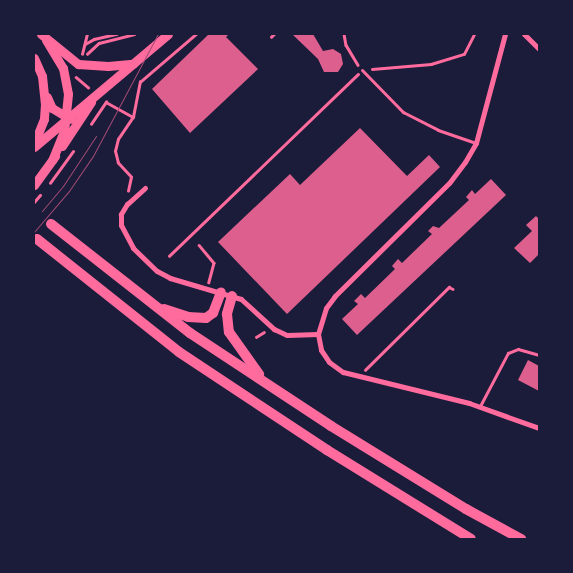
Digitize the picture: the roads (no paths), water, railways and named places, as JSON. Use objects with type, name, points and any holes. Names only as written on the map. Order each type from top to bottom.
[{"type":"main road","points":[[34,146],[168,34]]},
{"type":"main road","points":[[43,37],[78,64],[108,66],[133,64]]},
{"type":"main road","points":[[43,37],[65,76],[68,94],[66,118],[52,160]]},
{"type":"main road","points":[[34,58],[52,108],[66,118],[81,116]]},
{"type":"main road","points":[[34,146],[44,119],[44,89]]},
{"type":"main road","points":[[34,185],[97,94]]},
{"type":"main road","points":[[51,224],[190,333],[457,504],[521,539]]},
{"type":"main road","points":[[37,239],[179,352],[327,450],[471,539]]},
{"type":"main road","points":[[148,301],[175,313],[206,318],[213,313],[221,292]]},
{"type":"main road","points":[[232,296],[227,314],[229,332],[244,356],[270,386]]},
{"type":"street","points":[[505,34],[476,142],[449,183],[335,296],[326,308],[318,334],[321,350],[329,362],[343,372],[480,406],[539,428]]},
{"type":"street","points":[[524,34],[539,49]]},
{"type":"street","points":[[145,188],[132,199],[121,214],[121,225],[140,255],[170,278],[221,292],[250,305],[280,332],[300,336],[318,334]]},
{"type":"lane","points":[[362,70],[404,112],[438,130],[476,142]]},
{"type":"lane","points":[[480,406],[508,354],[518,349],[539,355]]},
{"type":"tram line","points":[[34,232],[69,191],[93,156],[158,34]]},
{"type":"tram line","points":[[42,211],[63,186],[96,136]]}]
